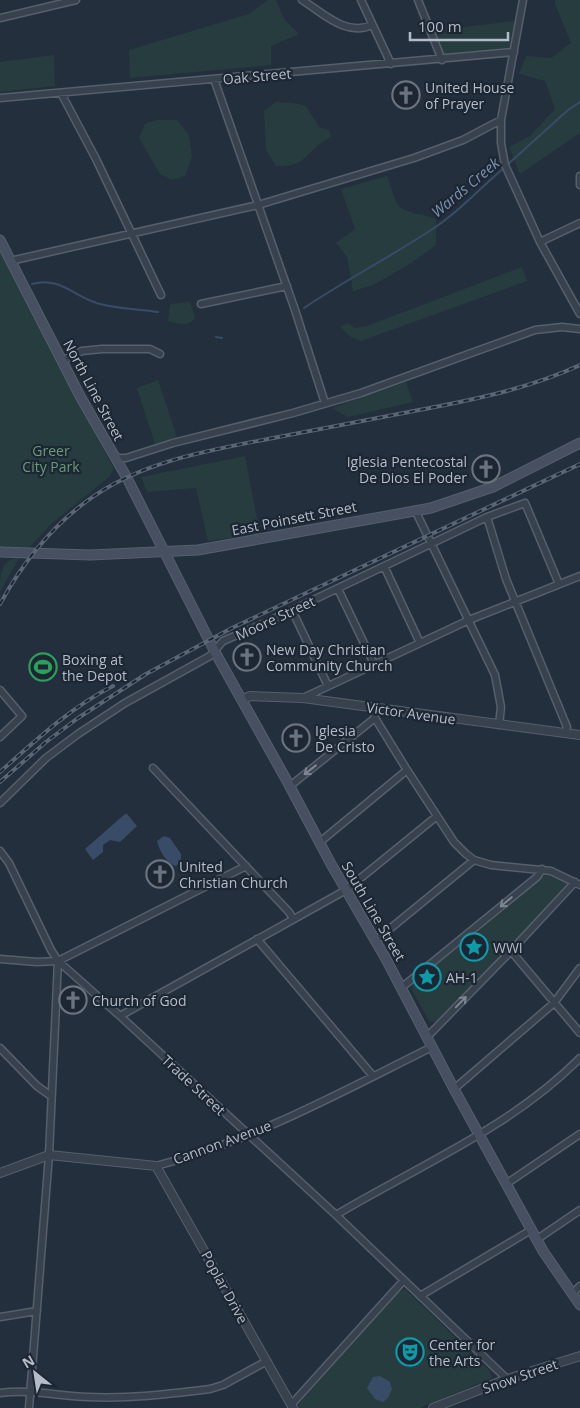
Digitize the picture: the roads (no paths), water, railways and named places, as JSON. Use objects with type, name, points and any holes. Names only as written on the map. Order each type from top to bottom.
[{"type":"main road","name":"North Line Street","points":[[0,240],[164,553]]},
{"type":"main road","name":"East Poinsett Street","points":[[1,555],[164,553],[198,550],[431,508],[493,486],[580,443]]},
{"type":"main road","name":"South Line Street","points":[[164,553],[215,652],[401,988],[536,1240],[580,1306]]},
{"type":"street","points":[[0,18],[76,0]]},
{"type":"street","points":[[302,0],[331,19],[350,28],[358,29],[372,25]]},
{"type":"street","points":[[361,0],[391,64]]},
{"type":"street","points":[[418,0],[442,60]]},
{"type":"street","points":[[523,0],[501,120],[501,143],[505,166],[540,242],[580,314]]},
{"type":"street","name":"Oak Street","points":[[0,98],[442,60],[514,52]]},
{"type":"street","points":[[214,79],[287,286],[325,403]]},
{"type":"street","points":[[61,93],[161,295]]},
{"type":"street","points":[[10,261],[258,205],[414,158],[463,140],[501,120]]},
{"type":"street","points":[[580,176],[580,185]]},
{"type":"street","points":[[540,242],[580,223]]},
{"type":"street","points":[[201,304],[287,286]]},
{"type":"street","points":[[115,458],[126,458],[173,443],[361,393],[534,330],[562,327],[580,329]]},
{"type":"street","points":[[62,361],[82,351],[102,349],[150,349],[160,354]]},
{"type":"street","name":"Moore Street","points":[[0,803],[46,758],[78,734],[125,703],[215,652],[224,641],[487,517],[525,503],[559,584]]},
{"type":"street","points":[[415,510],[491,665],[498,686],[501,707],[499,725]]},
{"type":"street","points":[[487,517],[499,559],[566,727],[565,733]]},
{"type":"street","points":[[384,566],[420,643]]},
{"type":"street","points":[[303,698],[468,620],[580,576]]},
{"type":"street","points":[[338,588],[374,664]]},
{"type":"street","points":[[292,610],[328,686]]},
{"type":"street","points":[[0,690],[22,716],[0,738]]},
{"type":"street","name":"Victor Avenue","points":[[242,700],[250,696],[303,698],[580,735]]},
{"type":"street","points":[[372,708],[375,718],[437,816],[458,846],[474,860],[498,866],[542,869],[559,874],[578,883],[427,1037]]},
{"type":"street","points":[[290,786],[375,718]]},
{"type":"street","points":[[153,768],[246,866],[293,919]]},
{"type":"street","points":[[320,842],[408,770]]},
{"type":"street","points":[[120,1016],[346,890],[437,816]]},
{"type":"street","name":"Trade Street","points":[[0,851],[9,863],[58,961],[336,1215],[506,1379]]},
{"type":"street","points":[[375,941],[474,860]]},
{"type":"street","points":[[0,959],[37,962],[58,961],[246,866]]},
{"type":"street","points":[[401,988],[537,877],[542,869]]},
{"type":"street","points":[[257,939],[373,1076]]},
{"type":"street","points":[[511,951],[580,1033]]},
{"type":"street","points":[[29,1408],[48,1155],[58,961]]},
{"type":"street","points":[[454,1090],[554,1004],[580,968]]},
{"type":"street","name":"Cannon Avenue","points":[[0,1173],[48,1155],[156,1166],[194,1156],[247,1135],[432,1047]]},
{"type":"street","points":[[0,1048],[36,1086],[51,1096]]},
{"type":"street","points":[[336,1215],[479,1134],[536,1096],[580,1058]]},
{"type":"street","points":[[506,1184],[580,1134]]},
{"type":"street","name":"Poplar Drive","points":[[156,1166],[292,1406]]},
{"type":"street","points":[[536,1240],[580,1210]]},
{"type":"street","points":[[420,1296],[531,1230]]},
{"type":"street","points":[[292,1406],[404,1280]]},
{"type":"street","points":[[572,1294],[580,1286]]},
{"type":"street","points":[[0,1318],[37,1311]]},
{"type":"street","name":"Snow Street","points":[[433,1408],[506,1379],[580,1356]]},
{"type":"street","points":[[0,1393],[19,1391],[116,1398],[210,1389],[223,1385],[267,1361]]},
{"type":"water","points":[[125,814],[137,826],[120,842],[110,840],[103,845],[103,852],[93,860],[85,849]]},
{"type":"water","points":[[164,836],[170,838],[181,854],[181,861],[176,866],[166,859],[159,848],[157,841]]},
{"type":"water","points":[[380,1376],[390,1382],[392,1389],[388,1398],[383,1402],[375,1399],[367,1388],[373,1377]]},
{"type":"waterway","name":"Wards Creek","points":[[507,165],[568,110],[580,102]]},
{"type":"waterway","name":"Wards Creek","points":[[304,308],[437,226],[504,168]]},
{"type":"waterway","name":"Wards Creek","points":[[32,284],[51,283],[67,288],[100,304],[158,312]]},
{"type":"waterway","name":"Wards Creek","points":[[216,337],[222,338]]},
{"type":"railway","points":[[0,604],[27,561],[61,523],[87,501],[107,488],[151,467],[221,448],[453,404],[496,394],[560,374],[580,365]]},
{"type":"railway","points":[[0,782],[46,742],[78,718],[146,674],[232,628],[580,464]]},
{"type":"railway","points":[[0,772],[68,714],[113,686]]},
{"type":"place","name":"United House of Prayer","points":[[406,95]]},
{"type":"place","name":"Iglesia Pentecostal De Dios El Poder","points":[[486,469]]},
{"type":"place","name":"New Day Christian Community Church","points":[[247,657]]},
{"type":"place","name":"Boxing at the Depot","points":[[43,667]]},
{"type":"place","name":"Iglesia De Cristo","points":[[296,738]]},
{"type":"place","name":"United Christian Church","points":[[160,874]]},
{"type":"place","name":"WWI","points":[[474,947]]},
{"type":"place","name":"AH-1","points":[[427,977]]},
{"type":"place","name":"Church of God","points":[[73,1000]]},
{"type":"place","name":"Center for the Arts","points":[[410,1352]]},
{"type":"park label","name":"Greer City Park","points":[[51,458]]}]
